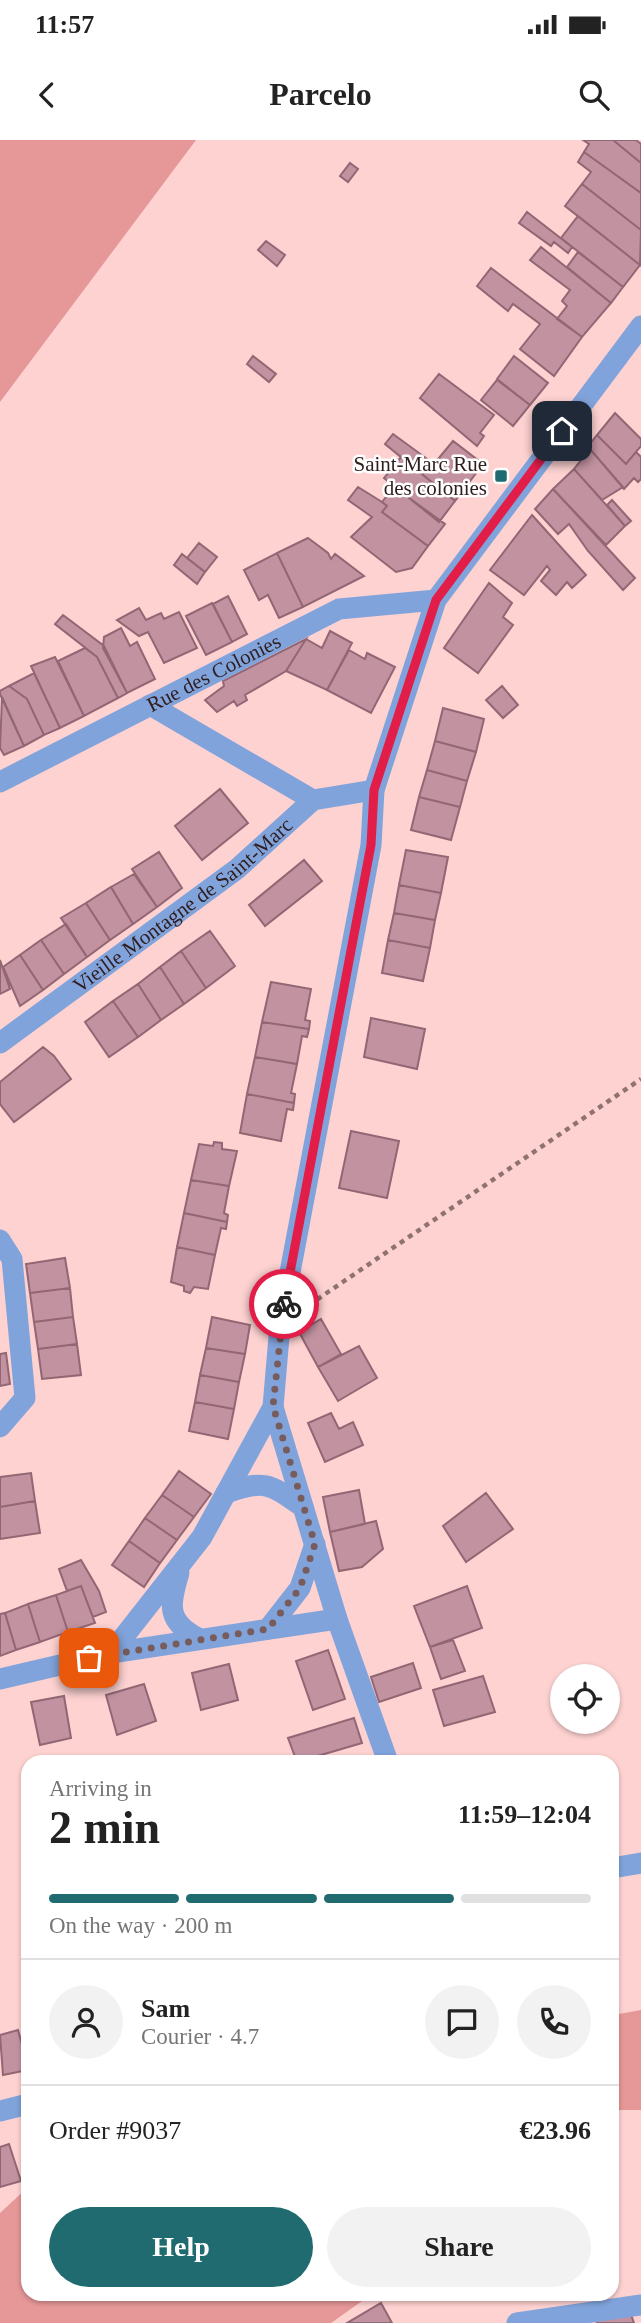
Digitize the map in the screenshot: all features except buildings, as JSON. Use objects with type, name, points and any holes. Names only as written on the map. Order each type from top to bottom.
[{"type":"street","points":[[386,1755],[337,1619],[273,1406],[280,1325],[371,845],[374,790],[436,600],[641,326]]},
{"type":"street","name":"Rue des Colonies","points":[[0,782],[339,609],[436,600]]},
{"type":"street","points":[[150,705],[313,800],[374,790]]},
{"type":"street","name":"Vieille Montagne de Saint-Marc","points":[[0,1043],[237,869],[313,800]]},
{"type":"street","points":[[0,1240],[12,1259],[25,1398],[0,1427]]},
{"type":"street","points":[[111,1653],[202,1537],[273,1406]]},
{"type":"street","points":[[226,1493],[254,1483],[272,1485],[303,1507]]},
{"type":"street","points":[[268,1629],[300,1588],[315,1544]]},
{"type":"street","points":[[183,1561],[170,1601],[174,1619],[200,1639]]},
{"type":"street","points":[[0,1679],[111,1653],[337,1619]]},
{"type":"street","points":[[619,1867],[641,1863]]},
{"type":"street","points":[[0,2111],[21,2106]]},
{"type":"street","points":[[517,2323],[641,2305]]},
{"type":"path","points":[[280,1325],[641,1079]]},
{"type":"shaded area","points":[[0,140],[196,140],[0,402]]},
{"type":"shaded area","points":[[641,2010],[641,2110],[619,2110],[619,2014]]},
{"type":"shaded area","points":[[21,2194],[21,2301],[362,2301],[331,2323],[0,2323],[0,2213]]},
{"type":"way so far","points":[[89,1658],[268,1629],[300,1588],[315,1544],[273,1406],[284,1304]]},
{"type":"place","name":"Saint-Marc Rue des colonies","points":[[501,476]]},
{"type":"route","points":[[284,1304],[371,845],[374,790],[436,600],[562,431]]}]
